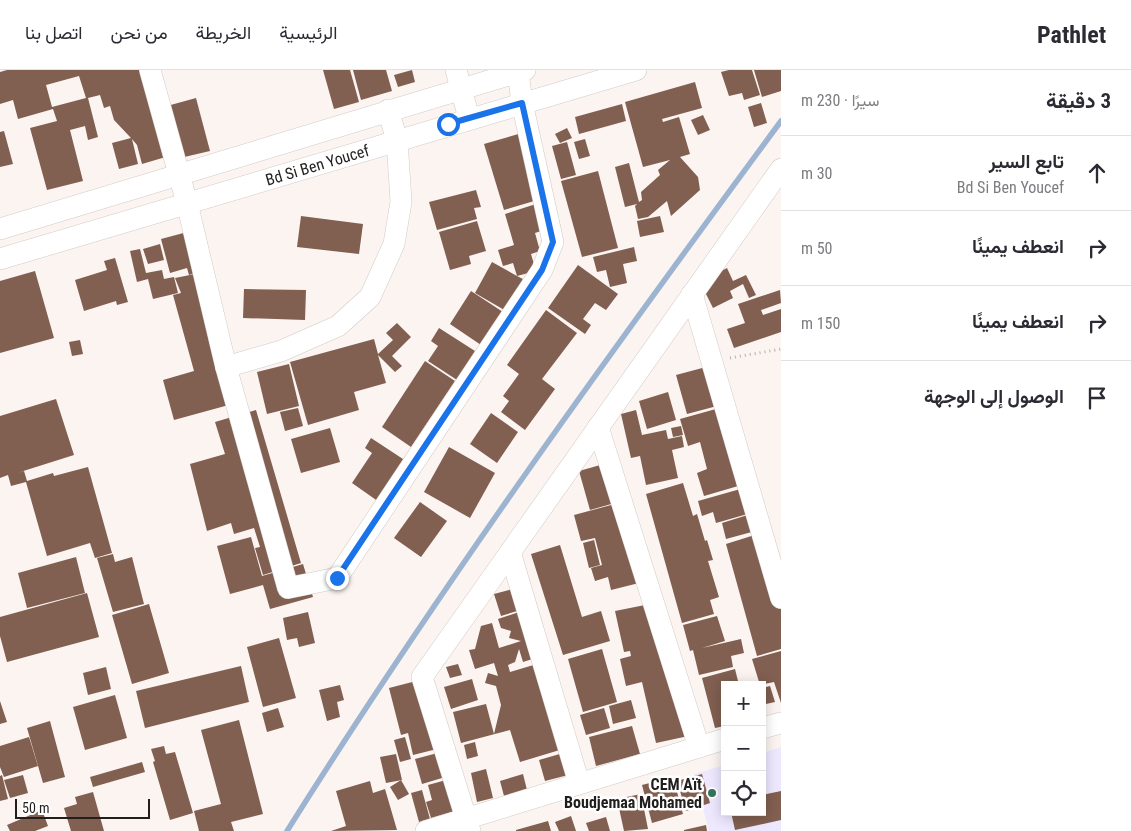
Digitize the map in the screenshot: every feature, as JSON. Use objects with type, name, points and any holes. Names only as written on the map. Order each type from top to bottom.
[{"type":"street","points":[[150,70],[187,203],[226,367],[288,588],[337,578],[542,270],[553,242],[522,103],[521,71]]},
{"type":"street","name":"Bd Si Ben Youcef","points":[[0,259],[522,103],[615,73],[636,70]]},
{"type":"street","name":"Bd Si Ben Youcef","points":[[0,229],[388,110],[458,80],[521,71]]},
{"type":"street","points":[[458,80],[469,118]]},
{"type":"street","points":[[226,367],[281,350],[338,326],[370,297],[394,244],[401,202],[397,140],[388,110]]},
{"type":"street","points":[[468,824],[422,677],[781,169]]},
{"type":"street","points":[[25,221],[33,249]]},
{"type":"street","points":[[692,294],[781,598]]},
{"type":"street","points":[[598,427],[699,747]]},
{"type":"street","points":[[510,552],[578,783]]},
{"type":"street","points":[[766,727],[781,723]]},
{"type":"street","points":[[426,831],[468,824],[578,783],[721,741]]},
{"type":"path","points":[[712,360],[781,349]]},
{"type":"shaded area","name":"CEM Aït Boudjemaa Mohamed","points":[[781,747],[781,831],[709,831],[694,774],[721,766],[721,816],[766,816],[766,752]]},
{"type":"building","points":[[7,70],[145,70],[169,156],[142,164],[137,145],[132,139],[138,164],[119,169],[112,143],[131,138],[114,120],[110,106],[104,108],[100,95],[88,98],[98,137],[88,140],[85,126],[70,130],[83,181],[47,190],[30,128],[57,121],[53,109],[18,119],[13,100],[0,104],[0,72]],"holes":[[[79,76],[86,98],[52,107],[46,85]]]},
{"type":"building","points":[[323,70],[350,70],[359,102],[334,109]]},
{"type":"building","points":[[353,70],[386,70],[392,91],[361,100]]},
{"type":"building","points":[[412,70],[415,82],[398,87],[394,75]]},
{"type":"building","points":[[752,70],[760,95],[744,100],[742,93],[729,96],[721,72]]},
{"type":"building","points":[[754,70],[781,70],[781,91],[762,97]]},
{"type":"building","points":[[695,82],[702,108],[662,119],[663,122],[679,117],[690,154],[680,157],[698,177],[700,190],[671,216],[667,201],[648,217],[638,219],[635,206],[637,204],[625,207],[615,167],[629,163],[639,202],[642,200],[641,192],[660,175],[658,170],[670,160],[643,167],[625,102]]},
{"type":"building","points":[[196,98],[210,151],[180,158],[167,106]]},
{"type":"building","points":[[761,103],[767,123],[754,127],[748,107]]},
{"type":"building","points":[[622,104],[626,121],[579,134],[575,117]]},
{"type":"building","points":[[703,115],[710,130],[698,135],[691,120]]},
{"type":"building","points":[[567,128],[572,138],[560,143],[555,134]]},
{"type":"building","points":[[4,131],[13,164],[0,167],[0,132]]},
{"type":"building","points":[[522,133],[541,199],[504,210],[484,144]]},
{"type":"building","points":[[585,139],[590,156],[579,159],[574,142]]},
{"type":"building","points":[[567,142],[576,175],[561,179],[552,146]]},
{"type":"building","points":[[598,171],[618,248],[582,257],[561,181]]},
{"type":"building","points":[[476,190],[481,207],[474,208],[477,219],[437,230],[429,202]]},
{"type":"building","points":[[539,203],[547,229],[535,233],[540,251],[531,254],[536,271],[517,276],[513,263],[503,266],[498,250],[514,245],[505,214]]},
{"type":"building","points":[[301,216],[363,224],[359,254],[297,247]]},
{"type":"building","points":[[660,216],[664,232],[640,237],[637,221]]},
{"type":"building","points":[[477,221],[486,251],[469,256],[471,264],[450,270],[439,232]]},
{"type":"building","points":[[191,231],[202,271],[189,275],[187,268],[170,273],[161,239]]},
{"type":"building","points":[[160,244],[164,260],[148,264],[143,249]]},
{"type":"building","points":[[634,247],[637,261],[623,264],[627,283],[610,287],[606,270],[597,272],[593,257]]},
{"type":"building","points":[[140,249],[146,273],[162,270],[164,279],[174,277],[178,293],[153,299],[148,279],[137,282],[130,251]]},
{"type":"building","points":[[115,258],[128,302],[117,305],[116,301],[84,311],[75,280],[107,270],[104,261]]},
{"type":"building","points":[[492,262],[523,279],[506,311],[475,293]]},
{"type":"building","points":[[578,265],[618,294],[606,310],[595,303],[583,319],[591,325],[585,334],[548,308]]},
{"type":"building","points":[[727,268],[733,281],[746,275],[756,295],[749,298],[743,284],[730,291],[733,298],[713,308],[700,282]]},
{"type":"building","points":[[35,271],[54,338],[0,353],[0,281]]},
{"type":"building","points":[[200,273],[236,403],[174,420],[163,380],[194,371],[173,295],[181,293],[175,278]]},
{"type":"building","points":[[244,289],[306,290],[305,320],[243,318]]},
{"type":"building","points":[[780,290],[781,303],[761,310],[763,315],[781,309],[781,332],[734,348],[727,329],[745,323],[738,304]]},
{"type":"building","points":[[471,291],[503,312],[481,345],[450,324]]},
{"type":"building","points":[[546,310],[577,333],[542,379],[555,389],[525,430],[501,412],[509,401],[503,396],[519,374],[507,365]]},
{"type":"building","points":[[397,323],[411,337],[392,356],[402,366],[395,372],[378,355],[386,383],[354,392],[359,410],[308,425],[290,362],[374,339],[378,354],[393,340],[386,333]]},
{"type":"building","points":[[439,328],[475,351],[457,380],[428,361],[438,346],[431,341]]},
{"type":"building","points":[[80,340],[83,354],[72,356],[69,342]]},
{"type":"building","points":[[425,361],[455,381],[411,447],[382,427]]},
{"type":"building","points":[[289,364],[299,406],[267,414],[257,372]]},
{"type":"building","points":[[706,367],[717,406],[687,414],[676,375]]},
{"type":"building","points":[[668,392],[676,420],[647,429],[639,401]]},
{"type":"building","points":[[56,399],[74,455],[17,473],[24,471],[27,481],[53,473],[54,476],[88,467],[112,553],[95,558],[90,543],[47,556],[26,482],[11,486],[8,475],[0,478],[0,416]]},
{"type":"building","points":[[723,407],[745,484],[704,496],[697,473],[707,469],[700,442],[688,446],[680,419]]},
{"type":"building","points":[[298,408],[303,426],[285,431],[280,412]]},
{"type":"building","points":[[256,410],[301,563],[263,575],[255,548],[260,547],[254,528],[234,534],[231,523],[207,531],[190,464],[225,454],[215,422]]},
{"type":"building","points":[[636,410],[642,435],[666,430],[668,439],[682,436],[684,447],[672,450],[678,478],[646,485],[640,456],[631,458],[621,414]]},
{"type":"building","points":[[491,413],[518,432],[497,463],[470,444]]},
{"type":"building","points":[[681,426],[683,435],[673,437],[671,428]]},
{"type":"building","points":[[330,428],[340,462],[301,473],[291,439]]},
{"type":"building","points":[[371,438],[406,461],[379,502],[352,483],[372,453],[365,448]]},
{"type":"building","points":[[449,447],[495,473],[470,518],[424,492]]},
{"type":"building","points":[[611,462],[622,501],[590,510],[579,471]]},
{"type":"building","points":[[683,483],[693,516],[697,514],[705,541],[707,540],[713,560],[708,561],[719,597],[710,600],[714,614],[682,623],[646,494]]},
{"type":"building","points":[[744,488],[751,513],[716,523],[713,512],[702,516],[698,501]]},
{"type":"building","points":[[626,501],[647,581],[611,590],[608,577],[595,581],[591,568],[602,565],[595,538],[581,541],[574,515]]},
{"type":"building","points":[[420,502],[447,521],[421,557],[394,538]]},
{"type":"building","points":[[754,513],[759,530],[726,539],[722,523]]},
{"type":"building","points":[[761,533],[781,601],[781,649],[757,656],[726,544]]},
{"type":"building","points":[[251,537],[262,576],[303,564],[313,597],[270,609],[263,585],[230,594],[217,546]]},
{"type":"building","points":[[594,540],[600,565],[589,568],[583,543]]},
{"type":"building","points":[[560,545],[582,617],[601,611],[610,641],[563,655],[531,554]]},
{"type":"building","points":[[113,554],[115,562],[132,557],[144,604],[113,612],[97,558]]},
{"type":"building","points":[[76,557],[85,593],[27,608],[18,573]]},
{"type":"building","points":[[521,587],[527,608],[501,616],[494,594]]},
{"type":"building","points":[[87,593],[99,637],[7,662],[0,636],[0,617]]},
{"type":"building","points":[[149,604],[169,673],[132,684],[112,615]]},
{"type":"building","points":[[650,604],[693,735],[656,743],[642,682],[626,686],[620,659],[631,656],[630,651],[624,652],[615,611]]},
{"type":"building","points":[[528,609],[542,656],[523,662],[519,649],[515,662],[508,665],[510,672],[547,661],[573,746],[520,762],[510,730],[461,743],[453,712],[486,704],[494,734],[501,705],[496,686],[485,683],[488,673],[498,676],[494,663],[475,669],[469,650],[475,649],[481,626],[492,623],[499,648],[521,641],[509,638],[511,631],[501,628],[498,619]]},
{"type":"building","points":[[308,612],[315,643],[299,647],[297,638],[287,640],[283,618]]},
{"type":"building","points":[[717,616],[725,641],[702,648],[741,639],[744,653],[731,656],[733,667],[699,675],[693,650],[690,651],[683,625]]},
{"type":"building","points":[[279,638],[296,698],[263,707],[247,647]]},
{"type":"building","points":[[602,649],[617,702],[583,712],[568,659]]},
{"type":"building","points":[[781,651],[781,703],[774,682],[766,684],[766,681],[759,681],[752,659]]},
{"type":"building","points":[[458,664],[462,675],[450,678],[446,667]]},
{"type":"building","points":[[241,666],[249,702],[145,728],[136,691]]},
{"type":"building","points":[[106,667],[111,689],[88,695],[83,673]]},
{"type":"building","points":[[735,669],[738,681],[721,681],[721,727],[715,728],[702,678]]},
{"type":"building","points":[[424,679],[441,748],[413,755],[408,733],[401,735],[389,688]]},
{"type":"building","points":[[472,679],[478,700],[451,709],[444,687]]},
{"type":"building","points":[[340,685],[344,700],[337,702],[340,717],[327,721],[319,690]]},
{"type":"building","points":[[770,686],[775,702],[766,704],[766,687]]},
{"type":"building","points":[[115,695],[127,738],[85,750],[73,707]]},
{"type":"building","points":[[631,700],[636,718],[613,724],[609,706]]},
{"type":"building","points":[[0,701],[7,722],[0,724]]},
{"type":"building","points":[[278,708],[284,727],[267,732],[262,713]]},
{"type":"building","points":[[604,708],[610,728],[586,735],[580,715]]},
{"type":"building","points":[[239,720],[263,814],[231,822],[234,831],[199,831],[194,811],[221,804],[201,730]]},
{"type":"building","points":[[50,721],[65,777],[43,783],[27,728]]},
{"type":"building","points":[[632,726],[640,754],[596,766],[589,737]]},
{"type":"building","points":[[29,737],[38,766],[4,777],[0,767],[0,746]]},
{"type":"building","points":[[405,737],[411,759],[400,762],[394,740]]},
{"type":"building","points":[[475,742],[478,756],[467,759],[464,745]]},
{"type":"building","points":[[164,746],[166,754],[175,752],[193,813],[170,820],[151,749]]},
{"type":"building","points":[[445,751],[452,775],[422,784],[415,759]]},
{"type":"building","points":[[570,751],[576,773],[545,781],[539,760]]},
{"type":"building","points":[[396,754],[402,780],[386,783],[380,757]]},
{"type":"building","points":[[142,762],[145,772],[93,787],[90,777]]},
{"type":"building","points":[[486,769],[493,798],[477,802],[471,773]]},
{"type":"building","points":[[523,774],[527,790],[504,796],[500,781]]},
{"type":"building","points":[[702,774],[710,803],[686,811],[677,781]]},
{"type":"building","points":[[2,775],[8,799],[0,801],[0,776]]},
{"type":"building","points":[[23,775],[28,793],[10,798],[4,780]]},
{"type":"building","points":[[457,777],[466,808],[431,818],[426,802],[432,800],[428,785]]},
{"type":"building","points":[[673,777],[683,814],[652,823],[642,785]]},
{"type":"building","points":[[401,780],[409,794],[398,800],[390,787]]},
{"type":"building","points":[[370,781],[373,793],[385,789],[397,830],[331,831],[346,826],[336,791]]},
{"type":"building","points":[[422,790],[430,819],[419,822],[411,793]]},
{"type":"building","points":[[781,791],[781,820],[735,830],[732,816],[766,816],[766,794]]},
{"type":"building","points":[[93,792],[104,831],[71,831],[64,808],[77,804],[75,797]]},
{"type":"building","points":[[641,794],[648,829],[624,831],[617,799]]},
{"type":"building","points":[[42,810],[48,826],[35,831],[10,831],[7,825]]},
{"type":"building","points":[[571,816],[576,831],[559,831],[555,822]]},
{"type":"building","points":[[606,817],[610,831],[589,831],[586,823]]},
{"type":"building","points":[[548,821],[551,831],[516,831],[516,830]]},
{"type":"building","points":[[706,825],[707,831],[684,831],[684,830]]},
{"type":"waterway","points":[[287,831],[465,560],[590,383],[781,121]]},
{"type":"place","name":"CEM Aït Boudjemaa Mohamed","points":[[712,793]]},
{"type":"route","points":[[337,578],[542,270],[553,242],[522,103],[448,124]]}]
